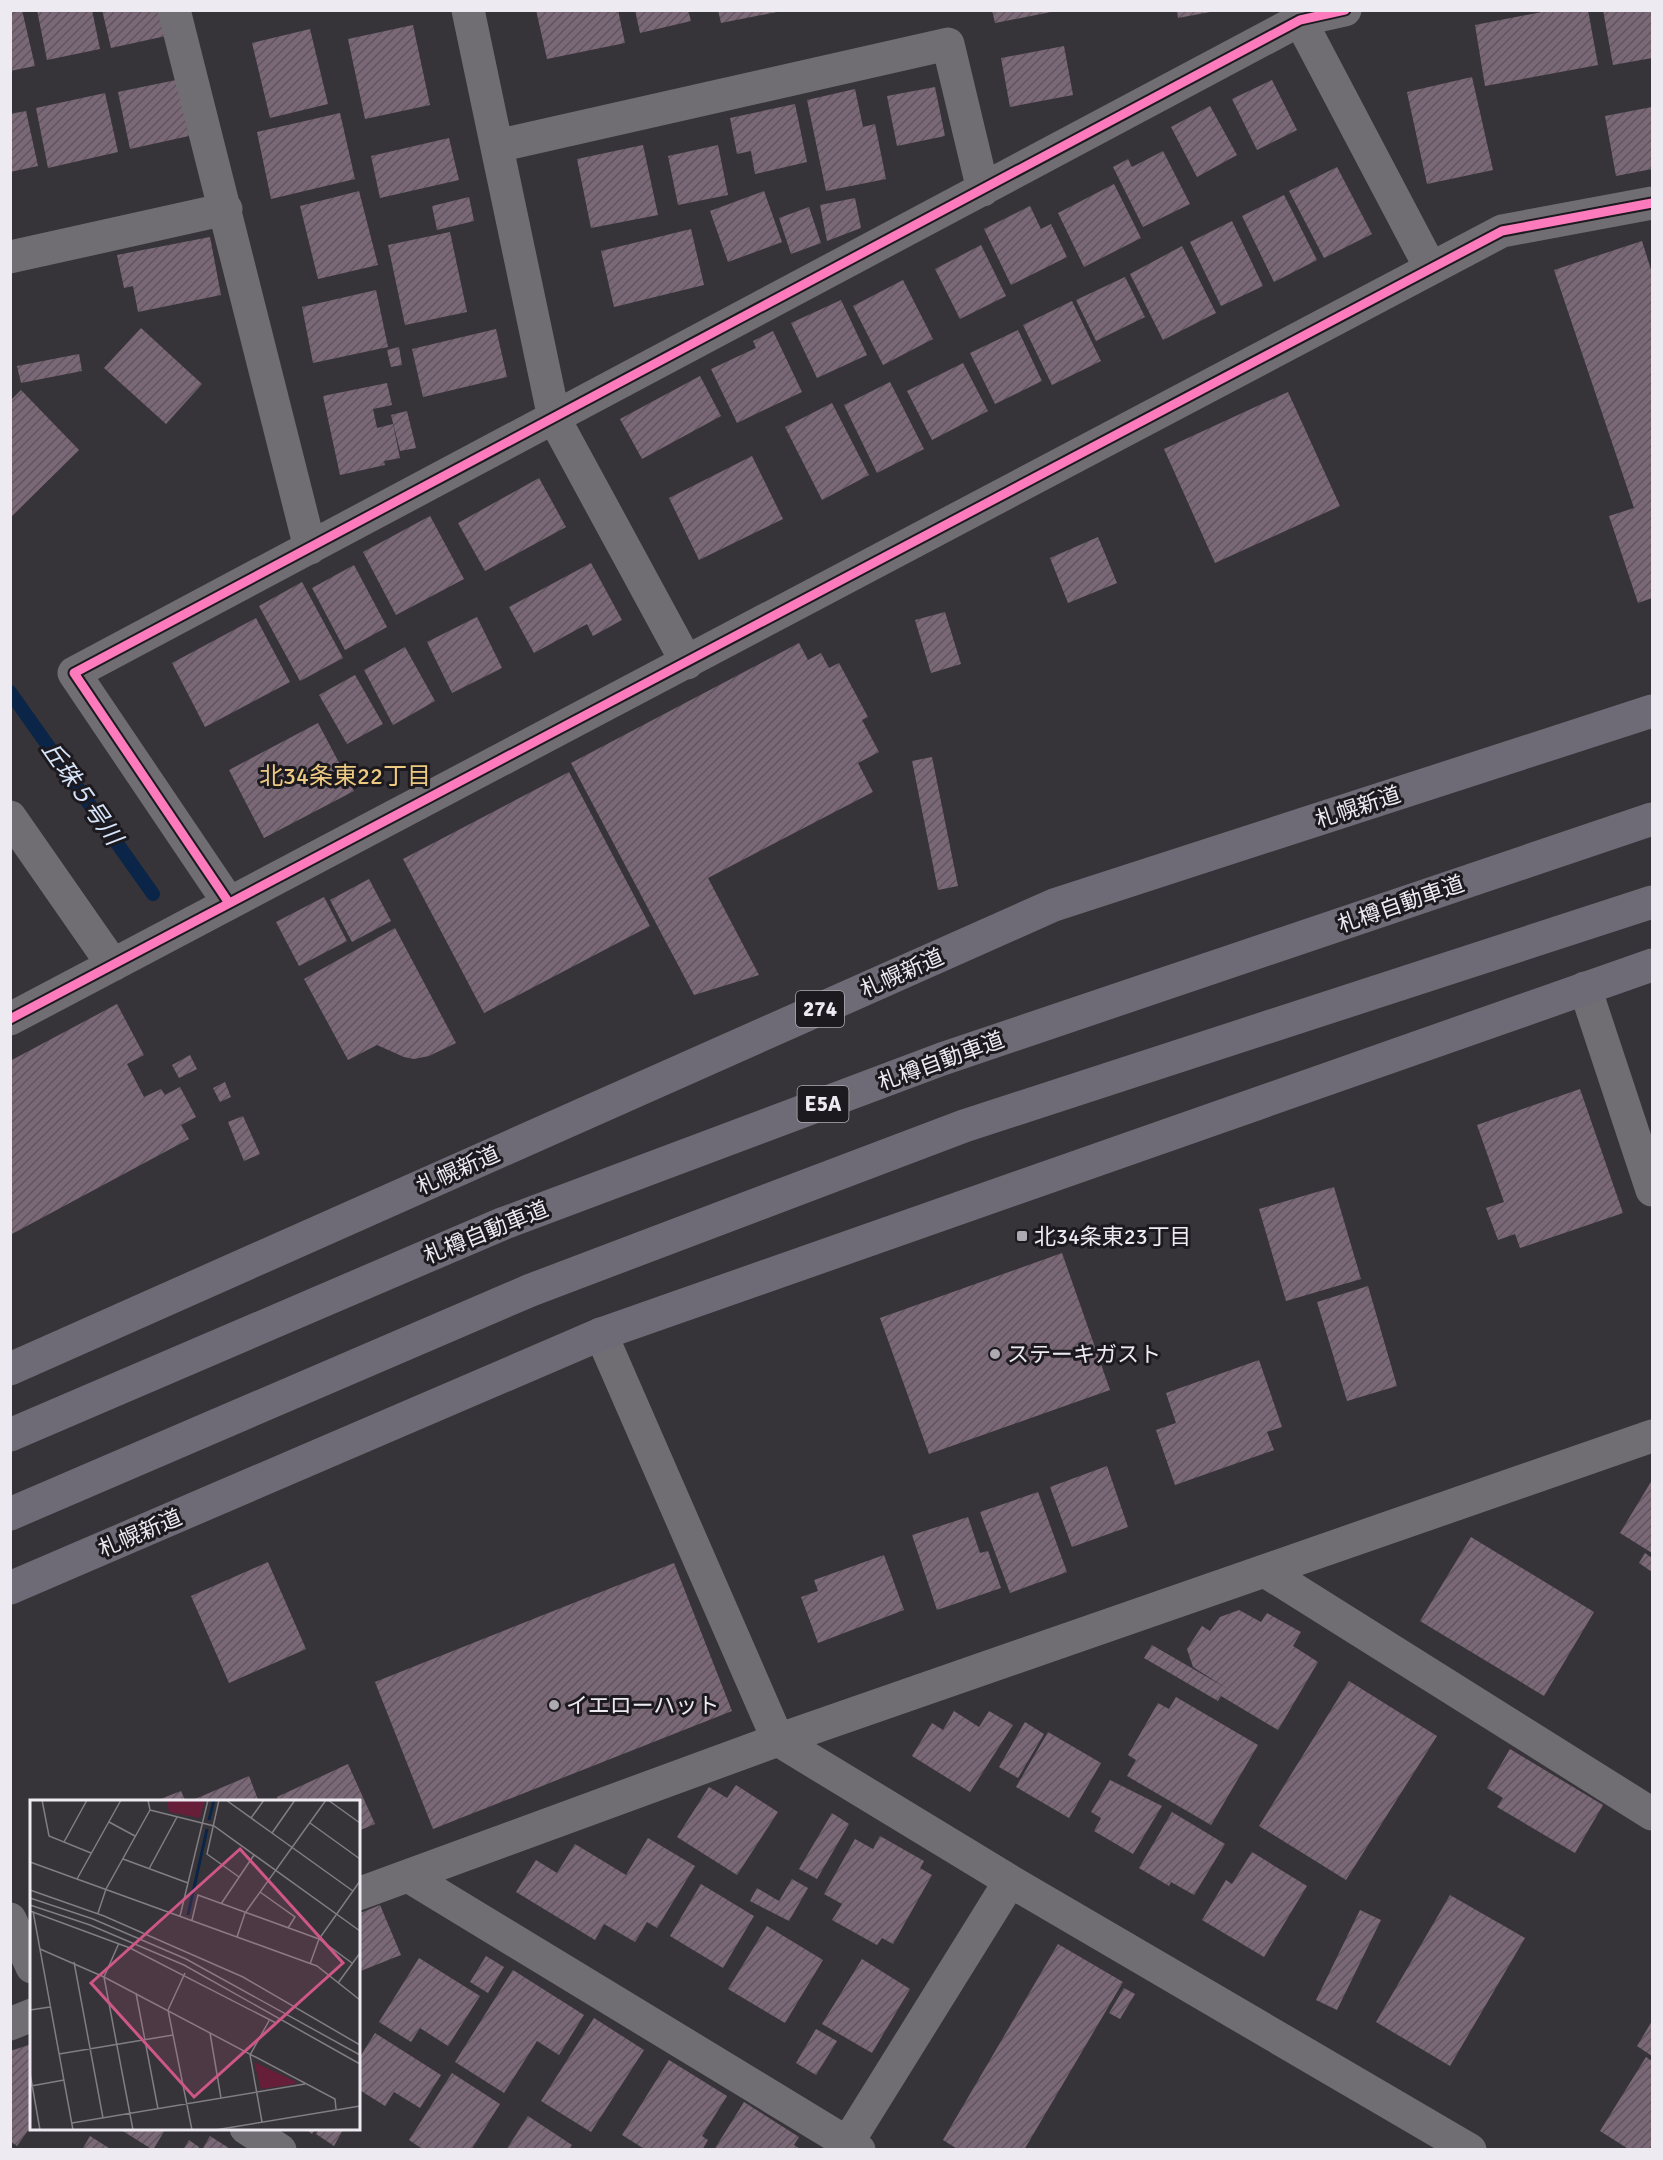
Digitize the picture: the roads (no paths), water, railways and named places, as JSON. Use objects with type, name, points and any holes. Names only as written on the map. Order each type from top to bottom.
[{"type":"highway","name":"札幌新道","points":[[10,1369],[1054,905],[1653,711]]},
{"type":"highway","name":"札樽自動車道","points":[[10,1435],[535,1212],[942,1059],[1653,819]]},
{"type":"highway","points":[[10,1514],[531,1290],[964,1125],[1653,902]]},
{"type":"highway","name":"札幌新道","points":[[10,1588],[601,1334],[1653,965]]},
{"type":"street","points":[[174,10],[310,548]]},
{"type":"street","points":[[468,10],[554,418],[687,663]]},
{"type":"street","points":[[229,903],[74,673],[982,190],[1299,15],[1345,10]]},
{"type":"street","points":[[1299,15],[1430,267]]},
{"type":"street","points":[[497,146],[948,44],[982,190]]},
{"type":"street","points":[[10,1019],[1502,231],[1653,203]]},
{"type":"street","points":[[10,257],[226,209]]},
{"type":"street","points":[[10,817],[113,965]]},
{"type":"street","points":[[1585,988],[1653,1190]]},
{"type":"street","points":[[601,1334],[778,1740],[1010,1881],[1470,2150]]},
{"type":"street","points":[[360,1893],[778,1740],[1653,1436]]},
{"type":"street","points":[[1266,1571],[1653,1814]]},
{"type":"street","points":[[408,1876],[850,2147],[1010,1881]]},
{"type":"street","points":[[10,1919],[30,1963]]},
{"type":"street","points":[[10,2024],[30,2016]]},
{"type":"street","points":[[249,2130],[280,2150]]},
{"type":"waterway","name":"丘珠５号川","points":[[10,692],[153,894]]},
{"type":"place","name":"北34条東23丁目","points":[[1022,1236]]},
{"type":"place","name":"ステーキガスト","points":[[995,1354]]},
{"type":"place","name":"イエローハット","points":[[554,1705]]},
{"type":"district","name":"北34条東22丁目","points":[[345,776]]}]
